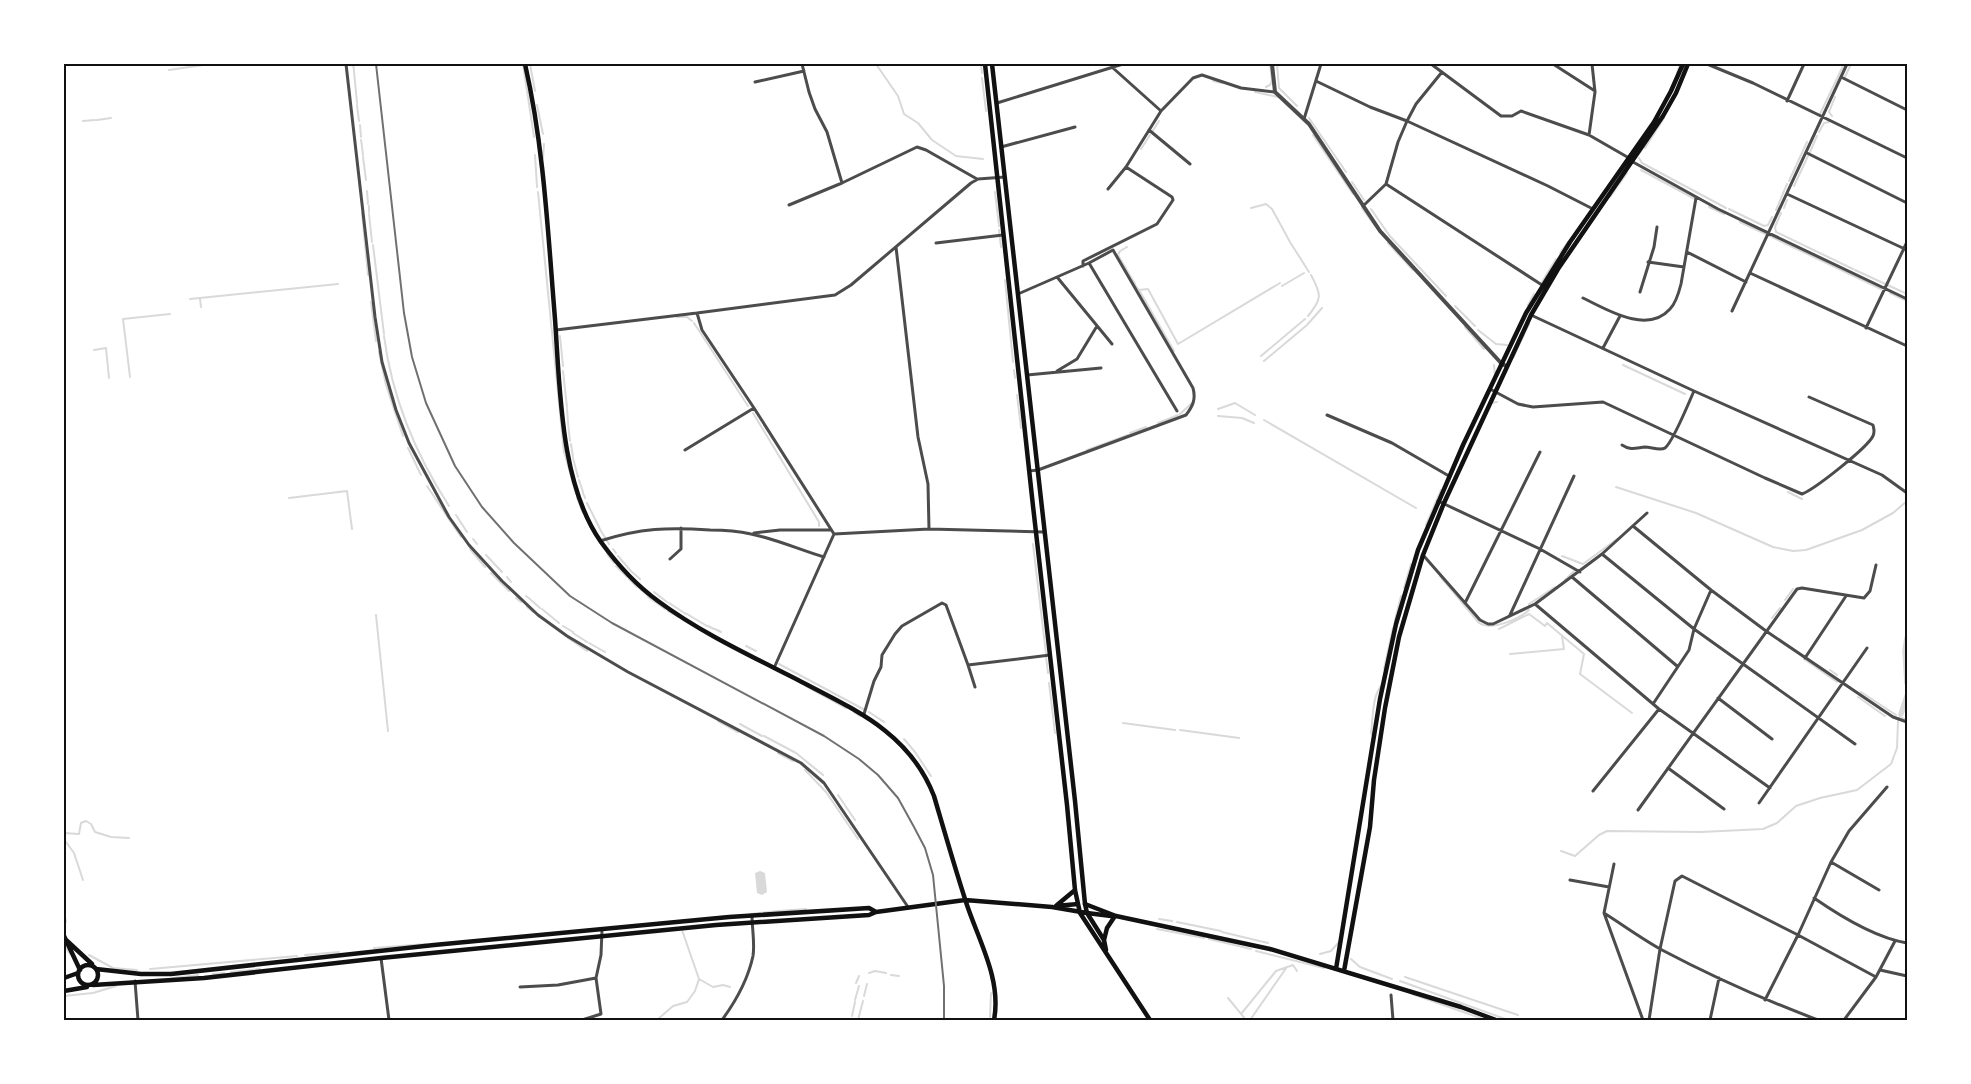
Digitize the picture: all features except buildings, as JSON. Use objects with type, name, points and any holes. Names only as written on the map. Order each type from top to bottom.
[{"type":"main road","points":[[525,64],[535,116],[568,460],[580,497],[600,541],[626,573],[659,602],[694,625],[864,714],[898,741],[921,768],[934,796],[965,900],[995,986],[994,1020]]},
{"type":"main road","points":[[985,64],[1029,471],[1068,805],[1075,890],[1080,913],[1150,1020]]},
{"type":"main road","points":[[992,64],[1085,904],[1087,913],[1104,940],[1106,951]]},
{"type":"main road","points":[[1344,971],[1370,827],[1374,780],[1388,692],[1399,638],[1423,555],[1444,503],[1531,315],[1593,209],[1631,160],[1662,110],[1683,64]]},
{"type":"main road","points":[[1336,969],[1380,699],[1393,636],[1418,550],[1438,500],[1501,363],[1542,285],[1670,105],[1688,64]]},
{"type":"main road","points":[[1054,906],[1075,890]]},
{"type":"main road","points":[[64,991],[92,985],[204,978],[381,958],[716,925],[868,915],[908,907],[965,900],[1054,906],[1085,904],[1115,916]]},
{"type":"main road","points":[[1054,906],[1080,913],[1115,916],[1270,949],[1496,1020]]},
{"type":"main road","points":[[64,978],[88,965],[96,968],[141,974],[203,971],[434,945],[716,918],[868,908],[876,912]]},
{"type":"main road","points":[[810,912],[811,920]]},
{"type":"main road","points":[[1104,940],[1107,928],[1115,916]]},
{"type":"main road","points":[[716,918],[716,925]]},
{"type":"main road","points":[[666,924],[668,930]]},
{"type":"main road","points":[[64,937],[96,968],[99,977],[92,985]]},
{"type":"main road","points":[[64,937],[79,971],[81,982],[92,985]]},
{"type":"main road","points":[[300,960],[301,967]]},
{"type":"main road","points":[[268,964],[268,971]]},
{"type":"main road","points":[[203,971],[204,978]]},
{"type":"street","points":[[346,64],[375,317],[382,362],[396,410],[409,443],[449,517],[469,545],[513,592],[538,615],[567,636],[628,672],[801,763],[812,771],[824,784],[908,907]]},
{"type":"street","points":[[802,64],[808,92],[814,109],[827,132],[842,183]]},
{"type":"street","points":[[997,103],[1123,64]]},
{"type":"street","points":[[1272,64],[1276,92],[1304,119],[1363,206],[1397,250],[1501,363],[1506,366]]},
{"type":"street","points":[[1304,119],[1322,64]]},
{"type":"street","points":[[1431,64],[1501,116],[1512,116],[1520,111],[1589,135],[1696,198],[1907,299]]},
{"type":"street","points":[[1553,64],[1595,92]]},
{"type":"street","points":[[1589,135],[1595,92],[1592,64]]},
{"type":"street","points":[[1707,64],[1907,158]]},
{"type":"street","points":[[1787,101],[1804,64]]},
{"type":"street","points":[[1732,311],[1847,64]]},
{"type":"street","points":[[1113,68],[1162,111]]},
{"type":"street","points":[[755,82],[804,71]]},
{"type":"street","points":[[1363,206],[1386,184],[1398,142],[1407,121],[1416,104],[1442,72]]},
{"type":"street","points":[[1108,189],[1126,167],[1162,111],[1198,75],[1252,90],[1276,92]]},
{"type":"street","points":[[1841,77],[1907,110]]},
{"type":"street","points":[[1316,81],[1548,186],[1593,209]]},
{"type":"street","points":[[1001,147],[1075,127]]},
{"type":"street","points":[[1149,130],[1190,164]]},
{"type":"street","points":[[790,205],[917,148],[926,150],[978,179]]},
{"type":"street","points":[[1806,153],[1907,203]]},
{"type":"street","points":[[1083,266],[1083,261],[1157,224],[1174,200],[1126,167]]},
{"type":"street","points":[[556,330],[835,295],[851,286],[971,183],[978,179],[1005,177]]},
{"type":"street","points":[[1386,184],[1542,285]]},
{"type":"street","points":[[1787,194],[1906,250]]},
{"type":"street","points":[[1582,298],[1620,316],[1642,320],[1661,316],[1670,309],[1677,298],[1696,198]]},
{"type":"street","points":[[1640,292],[1654,247],[1657,227]]},
{"type":"street","points":[[936,243],[1004,235]]},
{"type":"street","points":[[1866,328],[1906,250],[1907,242]]},
{"type":"street","points":[[896,247],[918,437],[928,484],[930,529]]},
{"type":"street","points":[[1018,294],[1083,266],[1114,250],[1194,388],[1194,402],[1186,414],[1038,470],[1029,471]]},
{"type":"street","points":[[1687,252],[1746,282]]},
{"type":"street","points":[[1648,262],[1684,267]]},
{"type":"street","points":[[1089,263],[1177,411]]},
{"type":"street","points":[[1750,273],[1907,346]]},
{"type":"street","points":[[1057,277],[1112,344]]},
{"type":"street","points":[[697,313],[702,330],[834,534]]},
{"type":"street","points":[[1531,315],[1694,391],[1889,478],[1907,493]]},
{"type":"street","points":[[1603,348],[1620,316]]},
{"type":"street","points":[[1054,372],[1077,359],[1085,349],[1097,326]]},
{"type":"street","points":[[1027,375],[1101,368]]},
{"type":"street","points":[[1490,389],[1518,404],[1534,407],[1603,402],[1802,494],[1848,461],[1872,438],[1873,425],[1809,397]]},
{"type":"street","points":[[1622,445],[1631,450],[1642,448],[1664,449],[1673,436],[1694,391]]},
{"type":"street","points":[[685,450],[754,408]]},
{"type":"street","points":[[1327,415],[1392,443],[1449,476]]},
{"type":"street","points":[[1465,603],[1540,452]]},
{"type":"street","points":[[1509,616],[1574,476]]},
{"type":"street","points":[[1438,500],[1540,549],[1580,572]]},
{"type":"street","points":[[1423,555],[1480,620],[1488,624],[1535,604],[1580,572],[1647,513]]},
{"type":"street","points":[[1633,526],[1711,590],[1805,658],[1894,717],[1907,722]]},
{"type":"street","points":[[600,541],[634,532],[670,527],[751,534],[824,557]]},
{"type":"street","points":[[670,559],[681,550],[681,528]]},
{"type":"street","points":[[834,534],[930,529],[1044,532]]},
{"type":"street","points":[[751,534],[780,530],[831,530]]},
{"type":"street","points":[[774,668],[834,534]]},
{"type":"street","points":[[1602,554],[1694,629],[1855,744]]},
{"type":"street","points":[[1638,810],[1766,630],[1800,588],[1859,598],[1868,595],[1870,592],[1876,565]]},
{"type":"street","points":[[1572,577],[1677,666]]},
{"type":"street","points":[[1653,704],[1689,650],[1694,629],[1711,590]]},
{"type":"street","points":[[1805,658],[1846,596]]},
{"type":"street","points":[[864,714],[874,681],[881,667],[882,654],[895,634],[902,626],[942,603],[946,605],[975,687]]},
{"type":"street","points":[[1535,604],[1658,709],[1770,788]]},
{"type":"street","points":[[1759,803],[1867,648]]},
{"type":"street","points":[[968,665],[1050,656]]},
{"type":"street","points":[[1718,698],[1772,739]]},
{"type":"street","points":[[1592,791],[1658,709]]},
{"type":"street","points":[[1668,768],[1724,809]]},
{"type":"street","points":[[1765,1000],[1798,935],[1831,862],[1854,825],[1887,787]]},
{"type":"street","points":[[1831,862],[1879,890]]},
{"type":"street","points":[[1614,864],[1604,913],[1643,1020]]},
{"type":"street","points":[[1649,1020],[1660,949],[1673,884],[1682,876],[1798,935],[1876,978]]},
{"type":"street","points":[[1570,880],[1609,887]]},
{"type":"street","points":[[1814,898],[1833,911],[1895,941],[1907,944]]},
{"type":"street","points":[[1604,913],[1660,949],[1765,1000],[1818,1020]]},
{"type":"street","points":[[722,1020],[734,1003],[745,980],[753,954],[752,916]]},
{"type":"street","points":[[582,1020],[600,1014],[596,978],[600,965],[602,930]]},
{"type":"street","points":[[1844,1020],[1876,978],[1895,941]]},
{"type":"street","points":[[381,958],[389,1020]]},
{"type":"street","points":[[1880,970],[1907,976]]},
{"type":"street","points":[[520,987],[558,985],[596,978]]},
{"type":"street","points":[[1710,1020],[1718,978]]},
{"type":"street","points":[[135,981],[138,1020]]},
{"type":"street","points":[[1391,994],[1393,1020]]},
{"type":"shaded area","points":[[760,871],[765,873],[767,892],[762,895],[757,893],[755,873]]},
{"type":"waterway","points":[[169,70],[210,64]]},
{"type":"waterway","points":[[353,64],[354,70]]},
{"type":"waterway","points":[[523,64],[534,137]]},
{"type":"waterway","points":[[530,64],[535,91]]},
{"type":"waterway","points":[[876,64],[898,96],[904,114],[918,123],[932,140],[956,156],[983,159]]},
{"type":"waterway","points":[[981,64],[982,73]]},
{"type":"waterway","points":[[1266,87],[1272,81],[1270,64]]},
{"type":"waterway","points":[[1277,64],[1279,88],[1297,106]]},
{"type":"waterway","points":[[1677,73],[1680,64]]},
{"type":"waterway","points":[[1820,114],[1844,64]]},
{"type":"waterway","points":[[1845,77],[1851,64]]},
{"type":"waterway","points":[[354,71],[357,103]]},
{"type":"waterway","points":[[982,78],[986,111]]},
{"type":"waterway","points":[[1213,81],[1222,83]]},
{"type":"waterway","points":[[1255,92],[1278,97]]},
{"type":"waterway","points":[[1832,116],[1829,112],[1835,97]]},
{"type":"waterway","points":[[357,105],[359,121]]},
{"type":"waterway","points":[[537,105],[543,134]]},
{"type":"waterway","points":[[97,120],[111,118]]},
{"type":"waterway","points":[[1309,118],[1346,172]]},
{"type":"waterway","points":[[1645,148],[1664,118]]},
{"type":"waterway","points":[[83,121],[95,120]]},
{"type":"waterway","points":[[1152,132],[1159,121]]},
{"type":"waterway","points":[[1819,132],[1824,123],[1829,122]]},
{"type":"waterway","points":[[360,125],[361,137]]},
{"type":"waterway","points":[[1141,149],[1150,135]]},
{"type":"waterway","points":[[1313,135],[1353,194]]},
{"type":"waterway","points":[[1810,152],[1817,136]]},
{"type":"waterway","points":[[361,140],[362,146]]},
{"type":"waterway","points":[[1789,181],[1807,142]]},
{"type":"waterway","points":[[543,158],[544,144]]},
{"type":"waterway","points":[[362,147],[363,155]]},
{"type":"waterway","points":[[535,155],[537,187]]},
{"type":"waterway","points":[[1794,186],[1808,156]]},
{"type":"waterway","points":[[363,157],[365,172]]},
{"type":"waterway","points":[[1639,158],[1642,163],[1726,208]]},
{"type":"waterway","points":[[1641,170],[1695,199]]},
{"type":"waterway","points":[[365,173],[366,180]]},
{"type":"waterway","points":[[1610,197],[1627,173]]},
{"type":"waterway","points":[[1352,182],[1364,200]]},
{"type":"waterway","points":[[1776,210],[1787,184]]},
{"type":"waterway","points":[[367,191],[368,204]]},
{"type":"waterway","points":[[538,192],[564,453]]},
{"type":"waterway","points":[[995,192],[999,226]]},
{"type":"waterway","points":[[1784,208],[1787,200]]},
{"type":"waterway","points":[[1251,208],[1266,204],[1272,209],[1309,272]]},
{"type":"waterway","points":[[369,206],[369,212]]},
{"type":"waterway","points":[[1709,207],[1724,214]]},
{"type":"waterway","points":[[1362,208],[1375,226]]},
{"type":"waterway","points":[[1371,209],[1389,235],[1446,296]]},
{"type":"waterway","points":[[1729,209],[1764,226],[1768,225],[1772,217]]},
{"type":"waterway","points":[[362,213],[368,275]]},
{"type":"waterway","points":[[1781,213],[1775,227],[1776,232],[1853,269]]},
{"type":"waterway","points":[[369,214],[372,242]]},
{"type":"waterway","points":[[1740,222],[1881,289]]},
{"type":"waterway","points":[[999,230],[1001,247]]},
{"type":"waterway","points":[[1560,253],[1568,242]]},
{"type":"waterway","points":[[1388,243],[1413,270]]},
{"type":"waterway","points":[[373,245],[384,334]]},
{"type":"waterway","points":[[1127,247],[1120,251],[1118,255],[1135,284]]},
{"type":"waterway","points":[[1542,282],[1556,259]]},
{"type":"waterway","points":[[1855,270],[1907,294]]},
{"type":"waterway","points":[[1282,286],[1304,273]]},
{"type":"waterway","points":[[1308,316],[1319,297],[1319,292],[1311,275]]},
{"type":"waterway","points":[[1005,280],[1013,362]]},
{"type":"waterway","points":[[1135,285],[1139,290],[1148,289],[1178,344],[1280,283]]},
{"type":"waterway","points":[[190,299],[338,284]]},
{"type":"waterway","points":[[1139,290],[1174,351]]},
{"type":"waterway","points":[[1890,293],[1907,301]]},
{"type":"waterway","points":[[1528,305],[1534,294]]},
{"type":"waterway","points":[[200,299],[201,307]]},
{"type":"waterway","points":[[371,302],[376,341]]},
{"type":"waterway","points":[[1455,306],[1475,326]]},
{"type":"waterway","points":[[1264,361],[1307,325],[1322,308]]},
{"type":"waterway","points":[[130,377],[123,319],[170,314]]},
{"type":"waterway","points":[[677,317],[687,317],[692,321]]},
{"type":"waterway","points":[[1261,356],[1305,319]]},
{"type":"waterway","points":[[694,323],[748,406]]},
{"type":"waterway","points":[[1513,358],[1529,324]]},
{"type":"waterway","points":[[1465,327],[1484,349]]},
{"type":"waterway","points":[[1478,330],[1496,344],[1507,345]]},
{"type":"waterway","points":[[384,336],[393,381],[407,425],[426,467],[449,506]]},
{"type":"waterway","points":[[560,336],[563,366]]},
{"type":"waterway","points":[[94,350],[106,348],[109,378]]},
{"type":"waterway","points":[[379,352],[386,385],[403,436]]},
{"type":"waterway","points":[[1494,365],[1495,375]]},
{"type":"waterway","points":[[1623,365],[1685,394]]},
{"type":"waterway","points":[[1014,370],[1015,378]]},
{"type":"waterway","points":[[563,371],[567,407]]},
{"type":"waterway","points":[[1017,395],[1021,428]]},
{"type":"waterway","points":[[1491,403],[1497,402]]},
{"type":"waterway","points":[[1180,414],[1192,403]]},
{"type":"waterway","points":[[1218,409],[1235,403],[1255,415]]},
{"type":"waterway","points":[[567,409],[568,422]]},
{"type":"waterway","points":[[753,413],[819,522],[819,526]]},
{"type":"waterway","points":[[1158,423],[1178,415]]},
{"type":"waterway","points":[[1218,416],[1242,418],[1254,423]]},
{"type":"waterway","points":[[1264,420],[1416,508]]},
{"type":"waterway","points":[[568,423],[570,441]]},
{"type":"waterway","points":[[1130,433],[1146,427]]},
{"type":"waterway","points":[[1087,450],[1128,435]]},
{"type":"waterway","points":[[571,444],[573,457]]},
{"type":"waterway","points":[[408,448],[421,475]]},
{"type":"waterway","points":[[565,455],[576,494]]},
{"type":"waterway","points":[[573,458],[578,477]]},
{"type":"waterway","points":[[579,480],[583,492]]},
{"type":"waterway","points":[[427,486],[461,537]]},
{"type":"waterway","points":[[1616,487],[1696,513],[1773,547],[1793,551],[1806,550],[1862,530],[1893,513],[1907,501]]},
{"type":"waterway","points":[[1426,525],[1441,490]]},
{"type":"waterway","points":[[289,498],[347,491],[352,529]]},
{"type":"waterway","points":[[1788,492],[1802,499]]},
{"type":"waterway","points":[[583,493],[585,498]]},
{"type":"waterway","points":[[577,498],[583,513]]},
{"type":"waterway","points":[[587,503],[601,531]]},
{"type":"waterway","points":[[456,515],[467,532]]},
{"type":"waterway","points":[[601,531],[609,544]]},
{"type":"waterway","points":[[473,539],[477,544]]},
{"type":"waterway","points":[[1562,556],[1583,564],[1617,539]]},
{"type":"waterway","points":[[1033,544],[1046,654]]},
{"type":"waterway","points":[[470,549],[485,567]]},
{"type":"waterway","points":[[613,549],[616,553]]},
{"type":"waterway","points":[[607,554],[614,563]]},
{"type":"waterway","points":[[486,555],[502,572]]},
{"type":"waterway","points":[[618,556],[631,571]]},
{"type":"waterway","points":[[1404,588],[1411,564]]},
{"type":"waterway","points":[[616,566],[627,577]]},
{"type":"waterway","points":[[1565,580],[1574,571]]},
{"type":"waterway","points":[[632,572],[640,579]]},
{"type":"waterway","points":[[491,573],[509,591]]},
{"type":"waterway","points":[[1440,576],[1479,623],[1484,625],[1491,626],[1505,623],[1529,610]]},
{"type":"waterway","points":[[507,577],[511,582]]},
{"type":"waterway","points":[[629,579],[637,587]]},
{"type":"waterway","points":[[638,587],[647,595]]},
{"type":"waterway","points":[[1529,606],[1529,604],[1555,587]]},
{"type":"waterway","points":[[1785,600],[1793,589]]},
{"type":"waterway","points":[[654,592],[667,602]]},
{"type":"waterway","points":[[526,596],[530,599]]},
{"type":"waterway","points":[[1395,620],[1401,596]]},
{"type":"waterway","points":[[648,597],[665,609]]},
{"type":"waterway","points":[[516,598],[521,602]]},
{"type":"waterway","points":[[531,600],[540,608]]},
{"type":"waterway","points":[[669,603],[686,614]]},
{"type":"waterway","points":[[527,607],[533,612]]},
{"type":"waterway","points":[[1772,618],[1780,608]]},
{"type":"waterway","points":[[542,609],[559,623]]},
{"type":"waterway","points":[[668,611],[678,617]]},
{"type":"waterway","points":[[687,614],[707,626]]},
{"type":"waterway","points":[[1499,629],[1529,614],[1545,626],[1547,623],[1584,654],[1580,674],[1632,713]]},
{"type":"waterway","points":[[376,615],[388,731]]},
{"type":"waterway","points":[[563,626],[573,632]]},
{"type":"waterway","points":[[708,626],[714,629]]},
{"type":"waterway","points":[[1384,669],[1393,628]]},
{"type":"waterway","points":[[715,629],[721,632]]},
{"type":"waterway","points":[[573,633],[587,642]]},
{"type":"waterway","points":[[1510,654],[1564,649],[1562,636]]},
{"type":"waterway","points":[[568,638],[587,651]]},
{"type":"waterway","points":[[1907,638],[1905,651],[1907,683]]},
{"type":"waterway","points":[[589,643],[605,652]]},
{"type":"waterway","points":[[746,646],[756,651]]},
{"type":"waterway","points":[[1046,657],[1048,673]]},
{"type":"waterway","points":[[1804,659],[1837,682]]},
{"type":"waterway","points":[[779,664],[865,710]]},
{"type":"waterway","points":[[1830,670],[1837,675]]},
{"type":"waterway","points":[[1049,683],[1055,733]]},
{"type":"waterway","points":[[806,686],[846,708]]},
{"type":"waterway","points":[[1373,736],[1371,733],[1373,708],[1381,686]]},
{"type":"waterway","points":[[1861,692],[1896,715]]},
{"type":"waterway","points":[[1901,714],[1907,696]]},
{"type":"waterway","points":[[1858,697],[1885,716]]},
{"type":"waterway","points":[[854,712],[860,716]]},
{"type":"waterway","points":[[869,712],[884,722]]},
{"type":"waterway","points":[[1561,851],[1575,856],[1599,835],[1607,831],[1701,832],[1763,829],[1777,823],[1796,806],[1820,798],[1857,790],[1891,764],[1897,748],[1898,721],[1901,714]]},
{"type":"waterway","points":[[1902,718],[1907,720]]},
{"type":"waterway","points":[[718,721],[738,732]]},
{"type":"waterway","points":[[1123,723],[1175,730]]},
{"type":"waterway","points":[[740,724],[762,736]]},
{"type":"waterway","points":[[1180,730],[1239,738]]},
{"type":"waterway","points":[[764,736],[796,753],[823,775]]},
{"type":"waterway","points":[[904,739],[931,776]]},
{"type":"waterway","points":[[778,753],[793,761]]},
{"type":"waterway","points":[[805,770],[826,792],[858,839]]},
{"type":"waterway","points":[[838,795],[855,820]]},
{"type":"waterway","points":[[64,833],[79,834],[81,823],[86,821],[91,824],[95,832],[111,837],[129,838]]},
{"type":"waterway","points":[[66,842],[74,853],[83,880]]},
{"type":"waterway","points":[[779,911],[806,909]]},
{"type":"waterway","points":[[750,914],[778,911]]},
{"type":"waterway","points":[[64,913],[66,922]]},
{"type":"waterway","points":[[1159,919],[1172,921]]},
{"type":"waterway","points":[[1177,922],[1221,931]]},
{"type":"waterway","points":[[1157,929],[1204,938]]},
{"type":"waterway","points":[[657,1020],[673,1006],[687,1002],[695,991],[699,979],[682,930]]},
{"type":"waterway","points":[[1222,932],[1268,943]]},
{"type":"waterway","points":[[1209,939],[1251,949]]},
{"type":"waterway","points":[[1320,954],[1331,951],[1339,942]]},
{"type":"waterway","points":[[374,948],[426,944]]},
{"type":"waterway","points":[[64,945],[70,954]]},
{"type":"waterway","points":[[1256,951],[1324,968]]},
{"type":"waterway","points":[[305,955],[339,952]]},
{"type":"waterway","points":[[89,955],[113,968],[137,970]]},
{"type":"waterway","points":[[150,969],[297,956]]},
{"type":"waterway","points":[[1351,959],[1360,967],[1392,979]]},
{"type":"waterway","points":[[1241,1014],[1276,971],[1293,965],[1297,971]]},
{"type":"waterway","points":[[1250,1020],[1287,967]]},
{"type":"waterway","points":[[231,972],[260,969]]},
{"type":"waterway","points":[[869,973],[875,971],[886,973]]},
{"type":"waterway","points":[[213,974],[224,973]]},
{"type":"waterway","points":[[173,978],[198,975]]},
{"type":"waterway","points":[[891,975],[899,976]]},
{"type":"waterway","points":[[856,983],[859,976]]},
{"type":"waterway","points":[[1405,977],[1518,1015]]},
{"type":"waterway","points":[[699,979],[713,987],[723,985],[730,987]]},
{"type":"waterway","points":[[1400,981],[1508,1020]]},
{"type":"waterway","points":[[864,996],[867,984]]},
{"type":"waterway","points":[[64,996],[93,993],[116,986]]},
{"type":"waterway","points":[[855,1000],[859,986]]},
{"type":"waterway","points":[[990,1017],[991,993]]},
{"type":"waterway","points":[[1412,994],[1486,1020]]},
{"type":"waterway","points":[[1228,998],[1246,1020]]},
{"type":"waterway","points":[[858,1020],[863,1001]]},
{"type":"waterway","points":[[852,1016],[855,1002]]},
{"type":"railway","points":[[376,64],[404,313],[412,357],[426,403],[455,466],[482,507],[514,543],[570,596],[612,623],[824,736],[859,759],[878,775],[898,798],[914,827],[925,848],[933,875],[944,986],[944,1020]]}]
